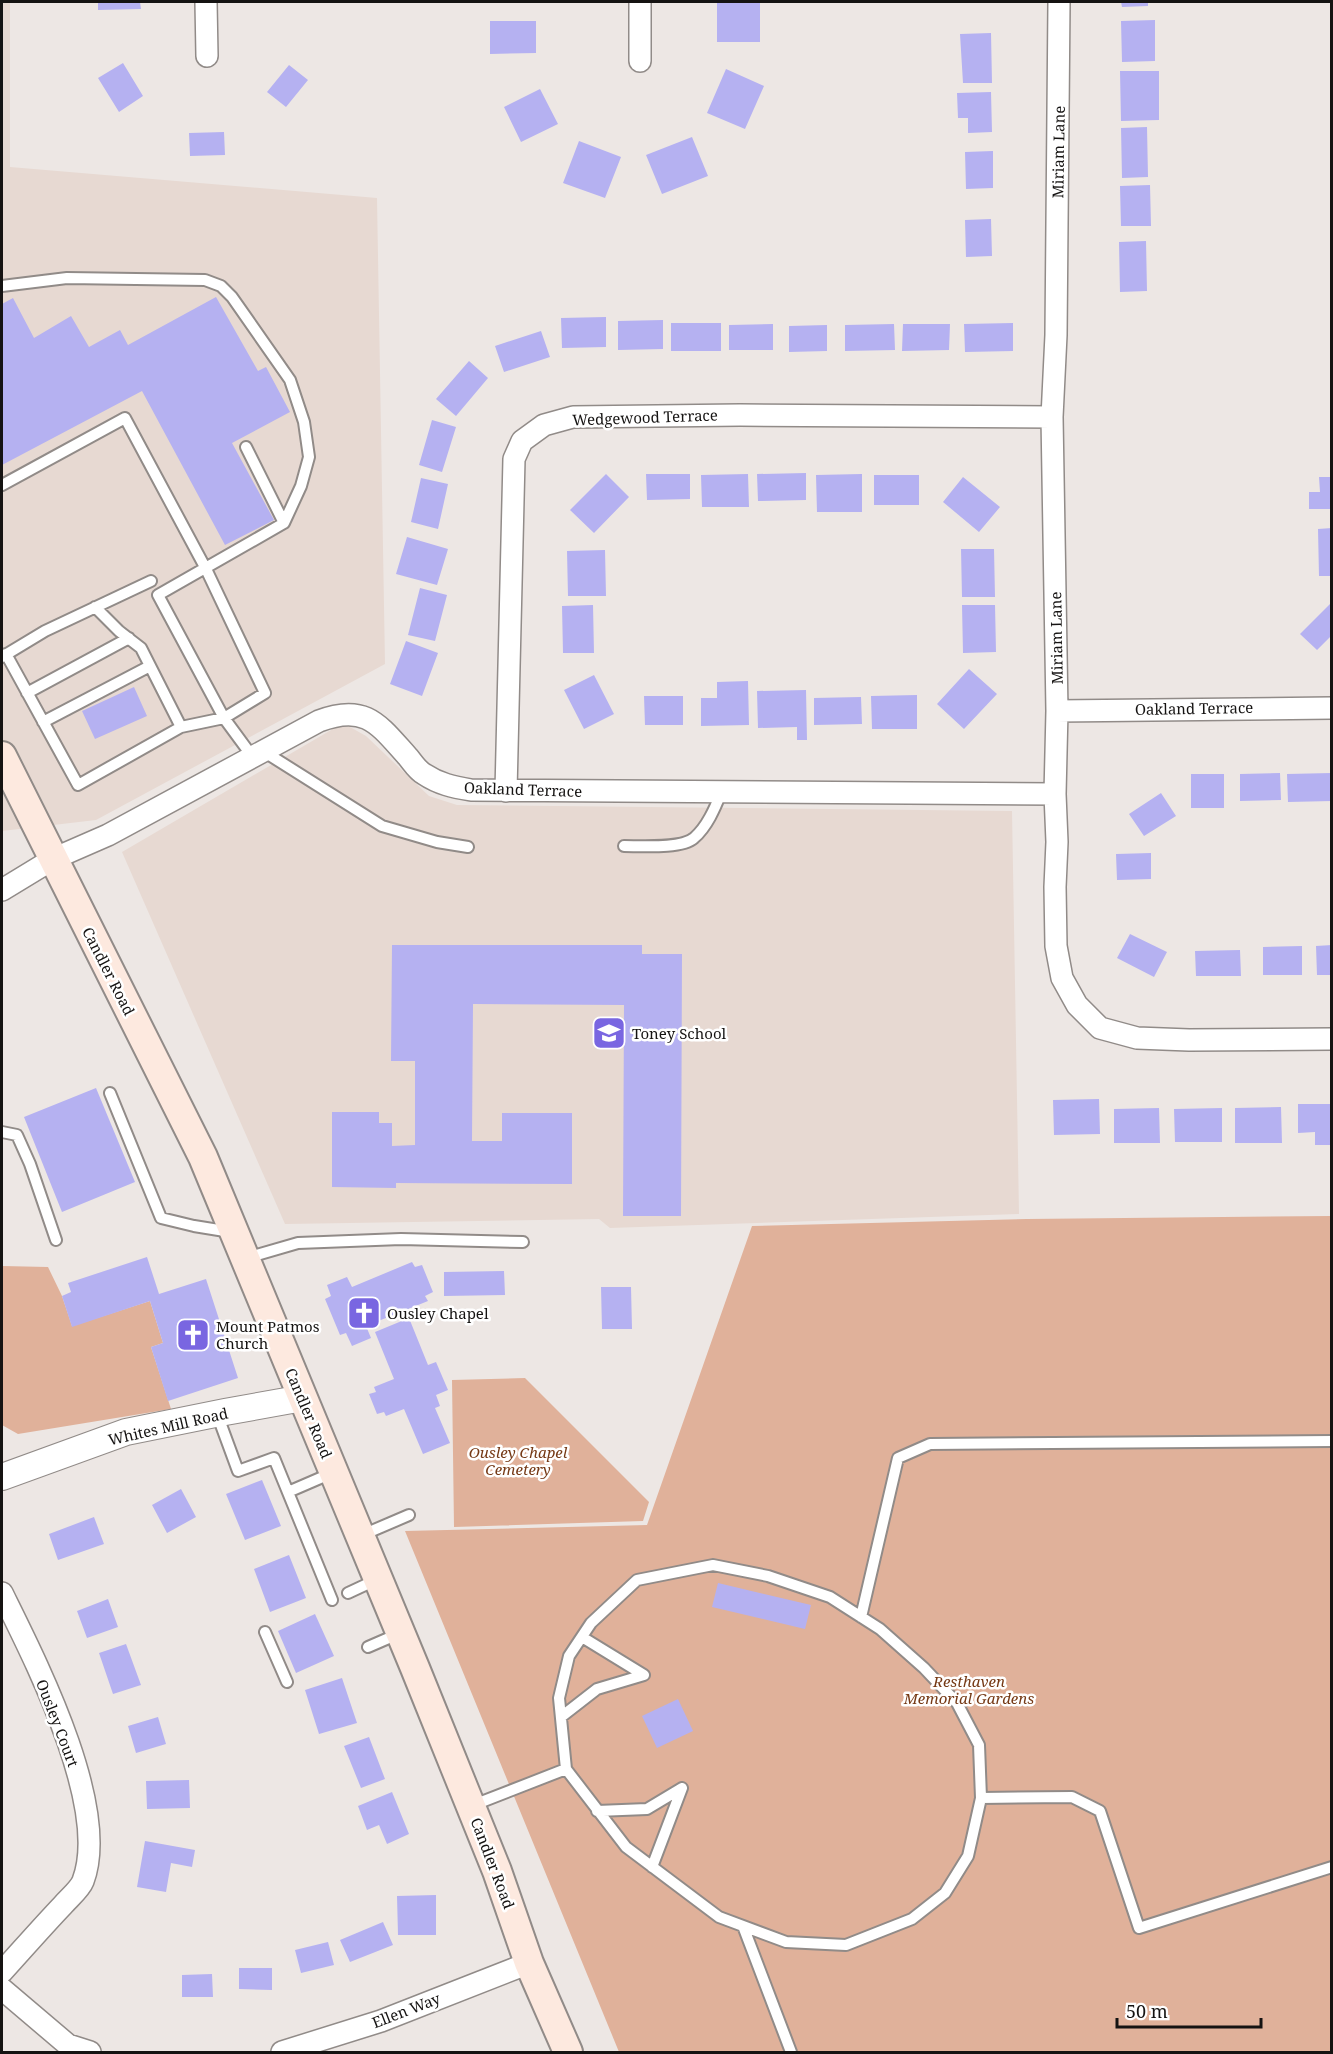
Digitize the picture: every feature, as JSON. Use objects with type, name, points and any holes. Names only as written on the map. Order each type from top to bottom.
[{"type":"main road","name":"Candler Road","points":[[2,756],[203,1157],[498,1871],[529,1963],[568,2052]]},
{"type":"street","points":[[206,2],[207,56]]},
{"type":"street","points":[[640,2],[640,61]]},
{"type":"street","name":"Miriam Lane","points":[[1059,2],[1056,335],[1052,417],[1055,794],[1058,842],[1055,898],[1058,956],[1062,978],[1077,1005],[1100,1028],[1137,1038],[1332,1039]]},
{"type":"street","name":"Wedgewood Terrace","points":[[506,791],[514,459],[522,441],[544,425],[573,417],[740,415],[1052,417]]},
{"type":"street","name":"Oakland Terrace","points":[[1056,711],[1332,708]]},
{"type":"street","name":"Oakland Terrace","points":[[2,890],[52,859],[108,835],[258,753],[335,715],[357,715],[378,723],[421,772],[441,785],[471,790],[1055,794]]},
{"type":"street","name":"Whites Mill Road","points":[[2,1477],[126,1432],[303,1398]]},
{"type":"street","name":"Ousley Court","points":[[2,1593],[71,1746],[88,1827],[88,1853],[83,1882],[2,1972]]},
{"type":"street","name":"Ellen Way","points":[[282,2052],[381,2020],[529,1963]]},
{"type":"street","points":[[2,1989],[68,2045],[90,2052]]},
{"type":"lane","points":[[2,286],[67,278],[205,280],[221,286],[239,306],[290,380],[304,422],[309,457],[301,486],[284,523],[158,595],[224,718],[258,753],[382,826],[437,842],[468,848]]},
{"type":"lane","points":[[2,485],[125,418],[206,569],[265,693],[224,718],[181,727],[78,785],[4,656],[45,631],[151,581]]},
{"type":"lane","points":[[246,447],[284,523]]},
{"type":"lane","points":[[95,607],[141,648],[181,727]]},
{"type":"lane","points":[[27,693],[129,638]]},
{"type":"lane","points":[[43,722],[150,666]]},
{"type":"lane","points":[[624,846],[669,846],[694,839],[712,814],[721,793]]},
{"type":"lane","points":[[110,1093],[161,1218],[194,1226],[239,1245],[401,1239],[523,1242]]},
{"type":"lane","points":[[2,1132],[17,1134],[30,1164],[56,1240]]},
{"type":"lane","points":[[217,1413],[237,1471],[274,1458],[332,1600]]},
{"type":"lane","points":[[861,1617],[898,1458],[930,1444],[1332,1441]]},
{"type":"lane","points":[[288,1492],[334,1472]]},
{"type":"lane","points":[[360,1536],[409,1515]]},
{"type":"lane","points":[[713,1565],[768,1576],[830,1597],[861,1617],[880,1629],[924,1668],[957,1703],[979,1745],[981,1798],[968,1857],[945,1893],[912,1919],[846,1945],[786,1942],[719,1917],[626,1847],[566,1769],[559,1698],[569,1656],[591,1623],[637,1580],[713,1565]]},
{"type":"lane","points":[[348,1593],[378,1578]]},
{"type":"lane","points":[[265,1632],[287,1682]]},
{"type":"lane","points":[[368,1647],[401,1634]]},
{"type":"lane","points":[[561,1717],[597,1689],[644,1675],[582,1637]]},
{"type":"lane","points":[[471,1806],[566,1769]]},
{"type":"lane","points":[[597,1811],[647,1809],[682,1788],[652,1867]]},
{"type":"lane","points":[[981,1798],[1072,1797],[1100,1811],[1139,1928],[1332,1867]]},
{"type":"lane","points":[[743,1926],[791,2052]]},
{"type":"shaded area","points":[[2,2],[10,2],[10,167],[377,198],[385,664],[96,820],[2,831]]},
{"type":"shaded area","name":"Toney School","points":[[338,726],[350,727],[366,736],[429,796],[457,805],[1012,811],[1019,1214],[610,1228],[599,1219],[285,1224],[122,852]]},
{"type":"green space","name":"Resthaven Memorial Gardens","points":[[1331,1216],[1331,2052],[619,2052],[405,1531],[647,1525],[752,1226],[1027,1219]]},
{"type":"green space","points":[[2,1266],[48,1267],[62,1296],[72,1326],[150,1301],[163,1343],[151,1347],[171,1409],[18,1434],[2,1425]]},
{"type":"green space","name":"Ousley Chapel Cemetery","points":[[525,1378],[649,1502],[643,1521],[454,1527],[452,1380]]},
{"type":"building","points":[[98,2],[140,2],[141,9],[98,10]]},
{"type":"building","points":[[717,2],[760,2],[760,42],[717,42]]},
{"type":"building","points":[[1121,2],[1148,2],[1148,6],[1122,7]]},
{"type":"building","points":[[1155,20],[1155,61],[1122,62],[1121,21]]},
{"type":"building","points":[[490,21],[536,21],[536,53],[490,54]]},
{"type":"building","points":[[991,33],[992,83],[963,83],[960,34]]},
{"type":"building","points":[[123,63],[143,96],[119,112],[98,78]]},
{"type":"building","points":[[289,65],[308,80],[286,107],[267,92]]},
{"type":"building","points":[[726,69],[764,86],[745,129],[707,113]]},
{"type":"building","points":[[1120,71],[1159,71],[1159,120],[1121,121]]},
{"type":"building","points":[[540,89],[558,124],[521,142],[504,107]]},
{"type":"building","points":[[991,92],[992,132],[968,133],[968,118],[958,118],[957,93]]},
{"type":"building","points":[[1147,127],[1148,177],[1122,178],[1121,128]]},
{"type":"building","points":[[224,132],[225,155],[190,156],[189,133]]},
{"type":"building","points":[[692,137],[708,176],[662,194],[646,155]]},
{"type":"building","points":[[579,141],[621,157],[605,198],[563,183]]},
{"type":"building","points":[[993,151],[993,188],[966,189],[965,152]]},
{"type":"building","points":[[1150,185],[1151,226],[1121,226],[1120,186]]},
{"type":"building","points":[[991,219],[992,256],[966,257],[965,220]]},
{"type":"building","points":[[1146,241],[1147,291],[1120,292],[1119,242]]},
{"type":"building","points":[[216,297],[258,371],[266,367],[290,412],[232,443],[274,520],[225,545],[142,391],[2,465],[2,304],[13,298],[34,338],[71,316],[89,347],[120,330],[128,345]]},
{"type":"building","points":[[606,317],[606,347],[562,348],[561,318]]},
{"type":"building","points":[[663,320],[663,349],[618,350],[618,321]]},
{"type":"building","points":[[671,323],[721,323],[721,351],[671,351]]},
{"type":"building","points":[[1013,323],[1013,351],[965,352],[964,324]]},
{"type":"building","points":[[773,324],[773,350],[729,350],[729,325]]},
{"type":"building","points":[[894,324],[895,350],[845,351],[845,325]]},
{"type":"building","points":[[903,324],[950,324],[949,350],[902,351]]},
{"type":"building","points":[[827,325],[827,351],[789,352],[789,326]]},
{"type":"building","points":[[541,331],[550,357],[504,372],[495,346]]},
{"type":"building","points":[[469,361],[488,378],[456,416],[436,399]]},
{"type":"building","points":[[432,420],[456,427],[442,472],[419,465]]},
{"type":"building","points":[[806,473],[806,500],[758,501],[757,474]]},
{"type":"building","points":[[606,474],[629,497],[594,533],[570,510]]},
{"type":"building","points":[[646,474],[690,474],[690,499],[647,500]]},
{"type":"building","points":[[748,474],[749,507],[702,507],[701,475]]},
{"type":"building","points":[[862,474],[862,512],[817,512],[816,475]]},
{"type":"building","points":[[874,475],[919,475],[919,505],[874,505]]},
{"type":"building","points":[[963,477],[1000,507],[979,532],[943,502]]},
{"type":"building","points":[[1319,477],[1332,477],[1332,509],[1309,509],[1309,492],[1320,492]]},
{"type":"building","points":[[421,478],[448,484],[438,529],[411,522]]},
{"type":"building","points":[[1332,528],[1332,576],[1319,576],[1318,529]]},
{"type":"building","points":[[407,537],[448,549],[437,585],[396,574]]},
{"type":"building","points":[[961,549],[994,549],[995,597],[962,597]]},
{"type":"building","points":[[605,550],[606,596],[568,596],[567,551]]},
{"type":"building","points":[[420,588],[447,595],[435,641],[408,635]]},
{"type":"building","points":[[1332,602],[1332,635],[1317,650],[1300,634]]},
{"type":"building","points":[[593,605],[594,653],[563,653],[562,606]]},
{"type":"building","points":[[962,605],[995,605],[996,652],[963,653]]},
{"type":"building","points":[[406,641],[438,653],[422,696],[390,684]]},
{"type":"building","points":[[969,669],[997,694],[964,729],[937,704]]},
{"type":"building","points":[[594,675],[614,714],[584,729],[564,690]]},
{"type":"building","points":[[748,681],[749,725],[701,726],[701,698],[717,698],[717,682]]},
{"type":"building","points":[[134,687],[147,716],[95,739],[82,711]]},
{"type":"building","points":[[806,690],[807,740],[797,740],[797,727],[758,728],[757,691]]},
{"type":"building","points":[[917,695],[917,729],[872,729],[871,696]]},
{"type":"building","points":[[644,696],[683,696],[683,725],[645,725]]},
{"type":"building","points":[[861,697],[862,724],[814,725],[814,698]]},
{"type":"building","points":[[1280,773],[1281,800],[1240,801],[1240,774]]},
{"type":"building","points":[[1332,773],[1332,801],[1288,802],[1287,774]]},
{"type":"building","points":[[1191,774],[1224,774],[1224,808],[1191,808]]},
{"type":"building","points":[[1161,793],[1176,816],[1144,836],[1129,814]]},
{"type":"building","points":[[1151,853],[1151,879],[1117,880],[1116,854]]},
{"type":"building","points":[[1130,934],[1167,952],[1154,977],[1117,958]]},
{"type":"building","points":[[392,945],[642,945],[642,954],[682,954],[681,1216],[623,1216],[624,1005],[473,1004],[472,1141],[502,1141],[502,1113],[572,1113],[572,1184],[396,1183],[396,1188],[332,1187],[332,1112],[379,1112],[379,1123],[392,1123],[392,1146],[415,1145],[415,1061],[391,1061]]},
{"type":"building","points":[[1332,945],[1332,975],[1317,975],[1316,946]]},
{"type":"building","points":[[1302,946],[1302,975],[1263,975],[1263,947]]},
{"type":"building","points":[[1240,950],[1241,976],[1196,976],[1195,951]]},
{"type":"building","points":[[96,1088],[135,1182],[62,1212],[24,1117]]},
{"type":"building","points":[[1099,1099],[1100,1134],[1054,1135],[1053,1100]]},
{"type":"building","points":[[1298,1104],[1332,1104],[1332,1145],[1315,1145],[1315,1132],[1298,1133]]},
{"type":"building","points":[[1281,1107],[1282,1143],[1235,1143],[1235,1108]]},
{"type":"building","points":[[1159,1108],[1160,1143],[1114,1143],[1114,1109]]},
{"type":"building","points":[[1222,1108],[1222,1142],[1175,1142],[1174,1109]]},
{"type":"building","name":"Mount Patmos Church","points":[[147,1257],[159,1294],[206,1279],[238,1378],[168,1401],[151,1347],[163,1343],[150,1301],[72,1327],[62,1296],[71,1292],[68,1283]]},
{"type":"building","name":"Ousley Chapel","points":[[412,1262],[415,1267],[422,1265],[433,1292],[425,1296],[428,1301],[366,1326],[371,1338],[352,1346],[346,1333],[340,1335],[325,1299],[331,1296],[327,1285],[347,1277],[352,1287]]},
{"type":"building","points":[[504,1271],[505,1295],[444,1296],[444,1272]]},
{"type":"building","points":[[601,1287],[631,1287],[632,1329],[602,1329]]},
{"type":"building","points":[[409,1318],[428,1365],[436,1362],[448,1390],[436,1395],[440,1406],[435,1408],[450,1443],[423,1454],[404,1409],[386,1416],[384,1412],[377,1414],[369,1394],[376,1392],[374,1387],[394,1379],[375,1332]]},
{"type":"building","points":[[262,1480],[281,1526],[245,1540],[226,1494]]},
{"type":"building","points":[[181,1489],[196,1517],[167,1533],[152,1505]]},
{"type":"building","points":[[94,1517],[104,1544],[58,1560],[49,1534]]},
{"type":"building","points":[[289,1555],[306,1598],[270,1612],[254,1569]]},
{"type":"building","points":[[718,1583],[811,1605],[805,1629],[712,1607]]},
{"type":"building","points":[[108,1599],[118,1627],[87,1638],[77,1611]]},
{"type":"building","points":[[315,1614],[334,1656],[296,1673],[278,1631]]},
{"type":"building","points":[[126,1644],[141,1685],[113,1694],[99,1653]]},
{"type":"building","points":[[342,1678],[357,1723],[319,1734],[305,1690]]},
{"type":"building","points":[[678,1699],[693,1731],[657,1748],[642,1716]]},
{"type":"building","points":[[158,1717],[166,1744],[136,1753],[128,1726]]},
{"type":"building","points":[[369,1737],[385,1779],[361,1788],[344,1746]]},
{"type":"building","points":[[189,1780],[190,1808],[147,1809],[146,1781]]},
{"type":"building","points":[[392,1792],[409,1834],[387,1844],[379,1825],[367,1830],[358,1806]]},
{"type":"building","points":[[145,1841],[195,1850],[192,1867],[171,1863],[166,1892],[137,1887]]},
{"type":"building","points":[[436,1895],[436,1935],[398,1935],[397,1896]]},
{"type":"building","points":[[383,1922],[393,1945],[350,1962],[340,1940]]},
{"type":"building","points":[[328,1942],[334,1965],[301,1973],[295,1950]]},
{"type":"building","points":[[239,1968],[272,1968],[272,1990],[239,1989]]},
{"type":"building","points":[[212,1974],[213,1997],[182,1997],[182,1975]]},
{"type":"place","name":"Toney School","points":[[609,1033]]},
{"type":"place","name":"Ousley Chapel","points":[[364,1313]]},
{"type":"place","name":"Mount Patmos Church","points":[[193,1335]]}]
